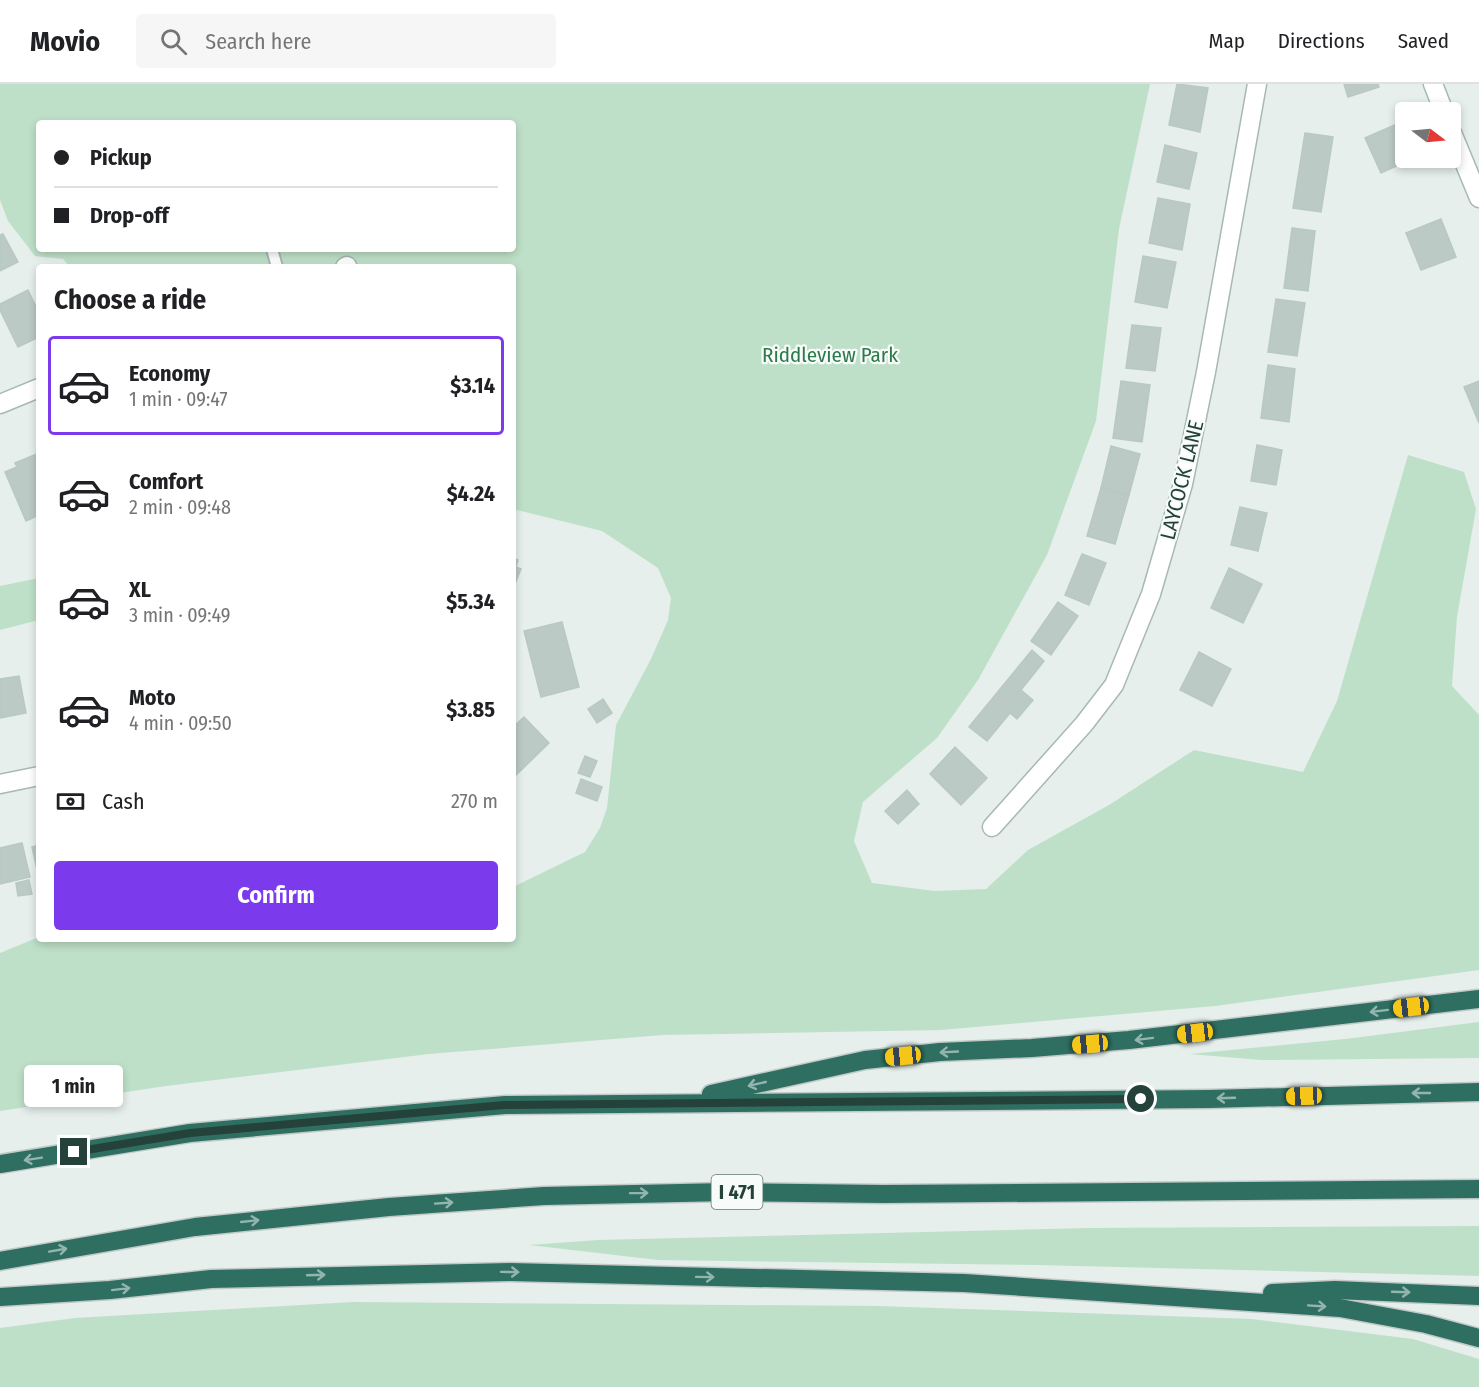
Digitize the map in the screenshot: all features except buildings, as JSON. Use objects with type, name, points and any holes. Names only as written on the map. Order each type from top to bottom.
[{"type":"highway","points":[[676,1102],[865,1060],[940,1052],[1032,1048],[1129,1040],[1479,999]]},
{"type":"highway","points":[[0,1164],[190,1133],[504,1105],[1185,1099],[1479,1092]]},
{"type":"highway","name":"I 471","points":[[0,1261],[195,1227],[389,1207],[544,1196],[726,1192],[884,1194],[1479,1189]]},
{"type":"highway","points":[[0,1297],[110,1290],[211,1279],[510,1272],[964,1283],[1340,1308],[1426,1324],[1479,1338]]},
{"type":"highway","points":[[1196,1297],[1335,1290],[1479,1296]]},
{"type":"street","name":"LAYCOCK LANE","points":[[993,827],[1084,724],[1114,685],[1151,594],[1183,484],[1206,372],[1257,84]]},
{"type":"street","points":[[1433,84],[1440,102]]},
{"type":"street","points":[[1461,155],[1479,198]]},
{"type":"street","points":[[0,404],[36,389]]},
{"type":"street","points":[[0,784],[36,777]]},
{"type":"green space","name":"Riddleview Park","points":[[0,84],[1150,84],[1119,229],[1096,421],[1047,555],[978,680],[937,738],[863,802],[854,841],[872,883],[935,891],[986,889],[1028,850],[1109,805],[1194,750],[1303,772],[1337,701],[1408,455],[1464,472],[1476,509],[1457,617],[1452,686],[1479,715],[1479,970],[1215,1006],[941,1030],[663,1035],[429,1054],[166,1086],[0,1111],[0,953],[36,938],[36,942],[516,942],[516,886],[585,852],[600,828],[607,808],[616,725],[651,659],[668,620],[671,598],[658,568],[602,531],[516,510],[516,264],[67,264],[63,259],[35,256],[8,221],[0,200]]},
{"type":"green space","points":[[36,579],[36,621],[0,630],[0,586]]},
{"type":"green space","points":[[1479,1022],[1479,1058],[1261,1060],[1190,1054],[1345,1039]]},
{"type":"green space","points":[[1479,1226],[1479,1276],[1036,1265],[658,1260],[529,1245],[598,1240],[1088,1228]]},
{"type":"green space","points":[[353,1302],[878,1306],[1252,1319],[1413,1339],[1479,1359],[1479,1387],[0,1387],[0,1328],[75,1318]]},
{"type":"route","points":[[74,1152],[190,1133],[504,1105],[1141,1099]]}]
